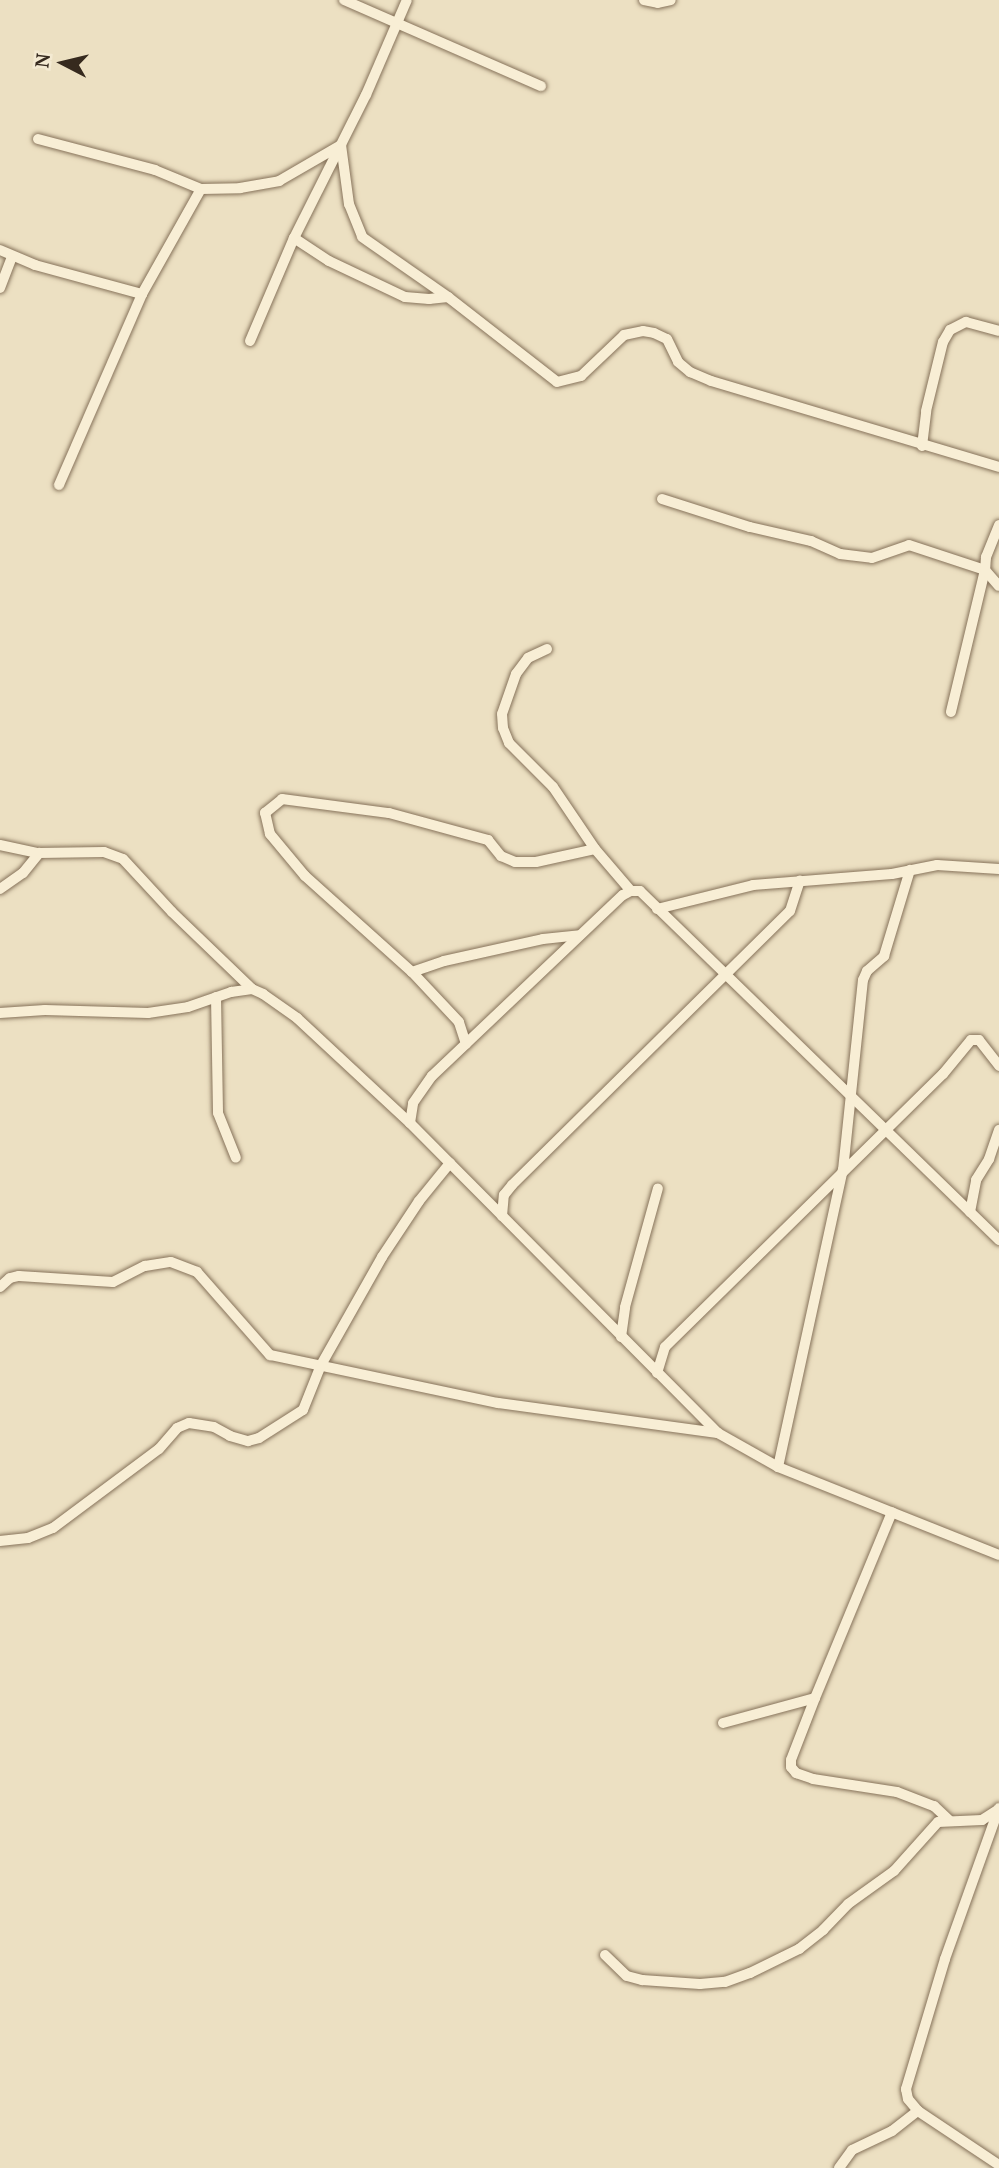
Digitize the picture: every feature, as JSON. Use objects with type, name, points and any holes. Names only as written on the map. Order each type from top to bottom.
[{"type":"street","points":[[344,0],[396,25],[541,86]]},
{"type":"street","points":[[250,341],[294,238],[341,145],[407,0]]},
{"type":"street","points":[[644,0],[658,3],[671,0]]},
{"type":"street","points":[[38,139],[155,170],[201,189],[240,188],[279,181],[341,145]]},
{"type":"street","points":[[341,145],[349,204],[362,237],[448,297],[557,382],[582,376],[624,335],[643,331],[654,333],[667,339],[678,362],[700,377],[999,467]]},
{"type":"street","points":[[59,485],[142,294],[201,189]]},
{"type":"street","points":[[294,238],[329,261],[405,297],[448,297]]},
{"type":"street","points":[[0,250],[12,256],[142,294]]},
{"type":"street","points":[[0,288],[12,256]]},
{"type":"street","points":[[922,446],[926,411],[943,342],[950,330],[966,323],[999,331]]},
{"type":"street","points":[[662,499],[750,527],[811,541],[840,554],[872,558],[887,555],[909,545],[985,570],[999,586]]},
{"type":"street","points":[[951,712],[986,557],[999,525]]},
{"type":"street","points":[[547,649],[528,658],[516,674],[502,714],[503,728],[509,743],[553,787],[595,849],[631,891]]},
{"type":"street","points":[[466,1044],[459,1022],[412,972],[305,876],[270,834],[265,823],[268,809],[282,799],[389,813],[488,840],[501,856],[515,862],[536,862],[595,849]]},
{"type":"street","points":[[0,845],[39,853],[104,852],[123,859],[172,912],[251,989],[296,1017],[410,1122],[719,1433],[778,1467],[999,1555]]},
{"type":"street","points":[[0,889],[23,873],[39,853]]},
{"type":"street","points":[[657,909],[721,890],[937,865],[999,869]]},
{"type":"street","points":[[778,1467],[843,1170],[863,980],[867,971],[884,956],[910,870]]},
{"type":"street","points":[[502,1216],[505,1195],[512,1185],[790,911],[800,881]]},
{"type":"street","points":[[410,1122],[413,1103],[421,1090],[466,1044],[580,935],[631,891],[639,891],[999,1240]]},
{"type":"street","points":[[412,972],[444,961],[543,939],[580,935]]},
{"type":"street","points":[[0,1013],[45,1010],[148,1013],[188,1007],[251,989]]},
{"type":"street","points":[[216,998],[218,1113],[236,1158]]},
{"type":"street","points":[[657,1373],[664,1347],[943,1074],[971,1040],[979,1040],[999,1066]]},
{"type":"street","points":[[970,1212],[976,1180],[989,1159],[999,1130]]},
{"type":"street","points":[[1,1541],[28,1538],[53,1528],[159,1449],[177,1428],[189,1423],[214,1427],[230,1436],[248,1441],[259,1438],[303,1410],[321,1364],[382,1257],[419,1201],[450,1163]]},
{"type":"street","points":[[621,1337],[625,1307],[659,1188]]},
{"type":"street","points":[[0,1287],[10,1278],[19,1276],[113,1282],[145,1266],[171,1262],[197,1272],[270,1355],[498,1403],[719,1433]]},
{"type":"street","points":[[892,1512],[791,1760],[791,1768],[796,1773],[813,1779],[897,1792],[934,1806],[949,1820]]},
{"type":"street","points":[[723,1723],[816,1698]]},
{"type":"street","points":[[605,1955],[627,1976],[642,1980],[700,1984],[725,1982],[750,1973],[799,1949],[867,1888],[894,1871],[937,1822],[982,1820],[999,1808]]},
{"type":"street","points":[[999,1808],[945,1959],[906,2089],[908,2099],[918,2111],[999,2165]]},
{"type":"street","points":[[839,2168],[852,2150],[892,2131],[918,2111]]}]
